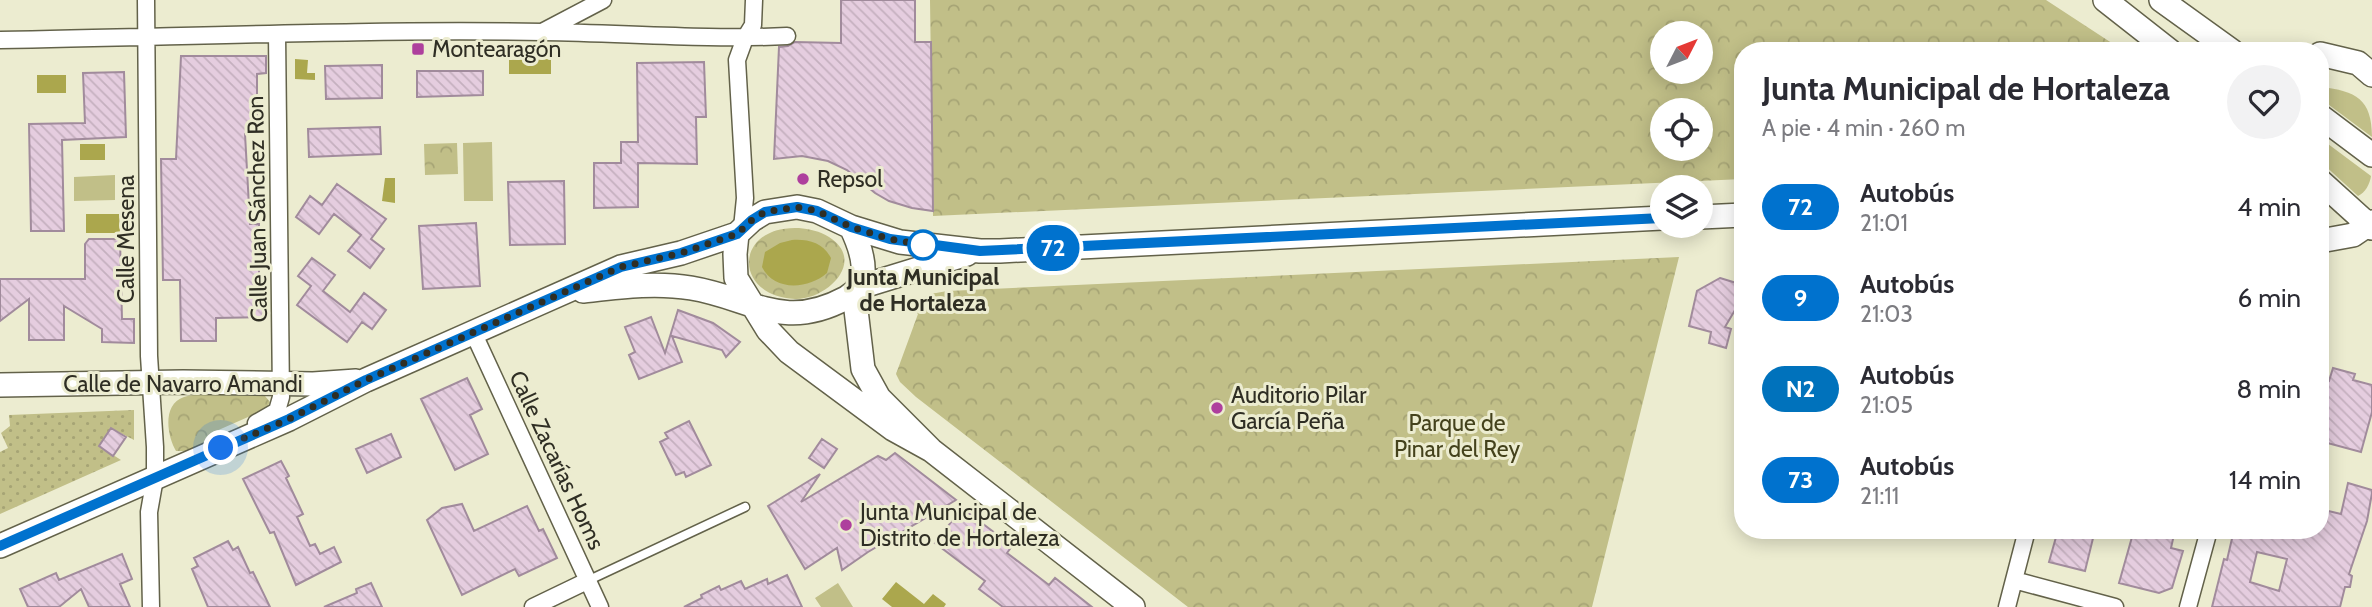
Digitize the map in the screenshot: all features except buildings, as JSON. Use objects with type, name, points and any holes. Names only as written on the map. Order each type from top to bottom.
[{"type":"street","name":"Calle Mesena","points":[[146,0],[149,356],[155,478],[149,512],[151,607]]},
{"type":"street","points":[[542,32],[603,0]]},
{"type":"street","points":[[754,0],[753,25],[737,60],[745,198],[735,254],[736,278],[768,330],[789,352],[892,429],[930,450]]},
{"type":"street","points":[[2105,0],[2159,42]]},
{"type":"street","points":[[2161,0],[2219,42]]},
{"type":"street","points":[[0,40],[542,32],[745,38],[787,36]]},
{"type":"street","name":"Calle Juan Sánchez Ron","points":[[221,448],[240,429],[271,416],[277,411],[281,400],[277,34]]},
{"type":"street","points":[[2329,56],[2358,63],[2372,75]]},
{"type":"street","points":[[2329,123],[2372,155]]},
{"type":"street","points":[[2329,189],[2371,225],[2353,235],[2329,239]]},
{"type":"street","points":[[0,546],[289,419],[366,380],[621,267],[681,253],[740,231],[765,212],[797,207],[817,211],[851,227],[900,242],[980,251],[1650,219]]},
{"type":"street","points":[[1713,216],[1734,215]]},
{"type":"street","points":[[851,227],[862,252],[857,290],[863,369],[879,398],[930,450],[1132,607]]},
{"type":"street","points":[[561,294],[632,285],[685,287],[755,306],[802,314],[833,305],[857,290],[980,251]]},
{"type":"street","name":"Calle Zacarías Homs","points":[[473,332],[600,607]]},
{"type":"street","name":"Calle de Navarro Amandi","points":[[0,385],[282,384],[366,380]]},
{"type":"street","points":[[2007,607],[2025,539]]},
{"type":"street","points":[[2188,607],[2207,539]]},
{"type":"street","points":[[2014,580],[2115,607]]},
{"type":"street","points":[[533,607],[587,581]]},
{"type":"lane","points":[[587,581],[745,507]]},
{"type":"green space","points":[[930,0],[2046,0],[2110,42],[1734,42],[1734,179],[1713,180],[1713,175],[1650,175],[1650,183],[933,216]]},
{"type":"green space","points":[[2329,88],[2344,91],[2360,99],[2369,114],[2372,137],[2329,105]]},
{"type":"green space","points":[[492,142],[493,201],[464,201],[463,143]]},
{"type":"green space","points":[[457,143],[458,174],[425,175],[424,144]]},
{"type":"green space","points":[[2329,145],[2371,176],[2367,188],[2358,196],[2329,169]]},
{"type":"green space","points":[[115,175],[115,200],[74,201],[74,177]]},
{"type":"green space","points":[[799,228],[829,237],[840,247],[844,257],[843,267],[830,286],[807,298],[774,295],[760,286],[751,274],[749,261],[753,248],[762,237],[778,230]]},
{"type":"green space","name":"Parque de Pinar del Rey","points":[[1679,257],[1592,607],[1188,607],[916,397],[900,382],[896,374],[921,301],[931,294],[948,291]]},
{"type":"green space","points":[[193,395],[265,396],[270,402],[266,409],[214,432],[207,444],[190,451],[176,451],[170,437],[168,421],[172,406],[177,401]]},
{"type":"green space","points":[[134,410],[134,440],[111,428],[99,446],[121,460],[0,514],[0,452],[8,448],[1,433],[10,426],[9,415]]},
{"type":"green space","points":[[838,583],[853,607],[821,607],[815,598]]},
{"type":"shaded area","points":[[295,59],[308,60],[307,73],[315,73],[315,80],[295,79]]},
{"type":"shaded area","points":[[551,59],[551,74],[509,74],[509,60]]},
{"type":"shaded area","points":[[37,75],[66,75],[66,93],[37,93]]},
{"type":"shaded area","points":[[80,144],[105,144],[105,160],[80,160]]},
{"type":"shaded area","points":[[385,178],[395,178],[395,203],[382,201]]},
{"type":"shaded area","points":[[86,214],[119,214],[120,233],[86,233]]},
{"type":"shaded area","points":[[792,240],[810,241],[820,245],[831,258],[827,273],[802,285],[783,284],[768,275],[762,267],[765,252],[780,243]]},
{"type":"shaded area","points":[[896,582],[924,604],[933,594],[946,604],[944,607],[892,607],[882,599]]},
{"type":"bus line","name":"72","points":[[0,546],[289,419],[366,380],[621,267],[681,253],[737,234],[752,220],[779,208],[797,207],[817,211],[851,227],[900,242],[980,251],[1650,219]]},
{"type":"place","name":"Montearagón","points":[[418,49]]},
{"type":"place","name":"Repsol","points":[[803,179]]},
{"type":"place","name":"Junta Municipal de Hortaleza","points":[[923,245]]},
{"type":"place","name":"Auditorio Pilar García Peña","points":[[1217,408]]},
{"type":"place","name":"Junta Municipal de Distrito de Hortaleza","points":[[846,525]]},
{"type":"route","points":[[221,448],[289,419],[366,380],[621,267],[681,253],[737,234],[765,212],[797,207],[817,211],[851,227],[900,242],[923,245]]}]
